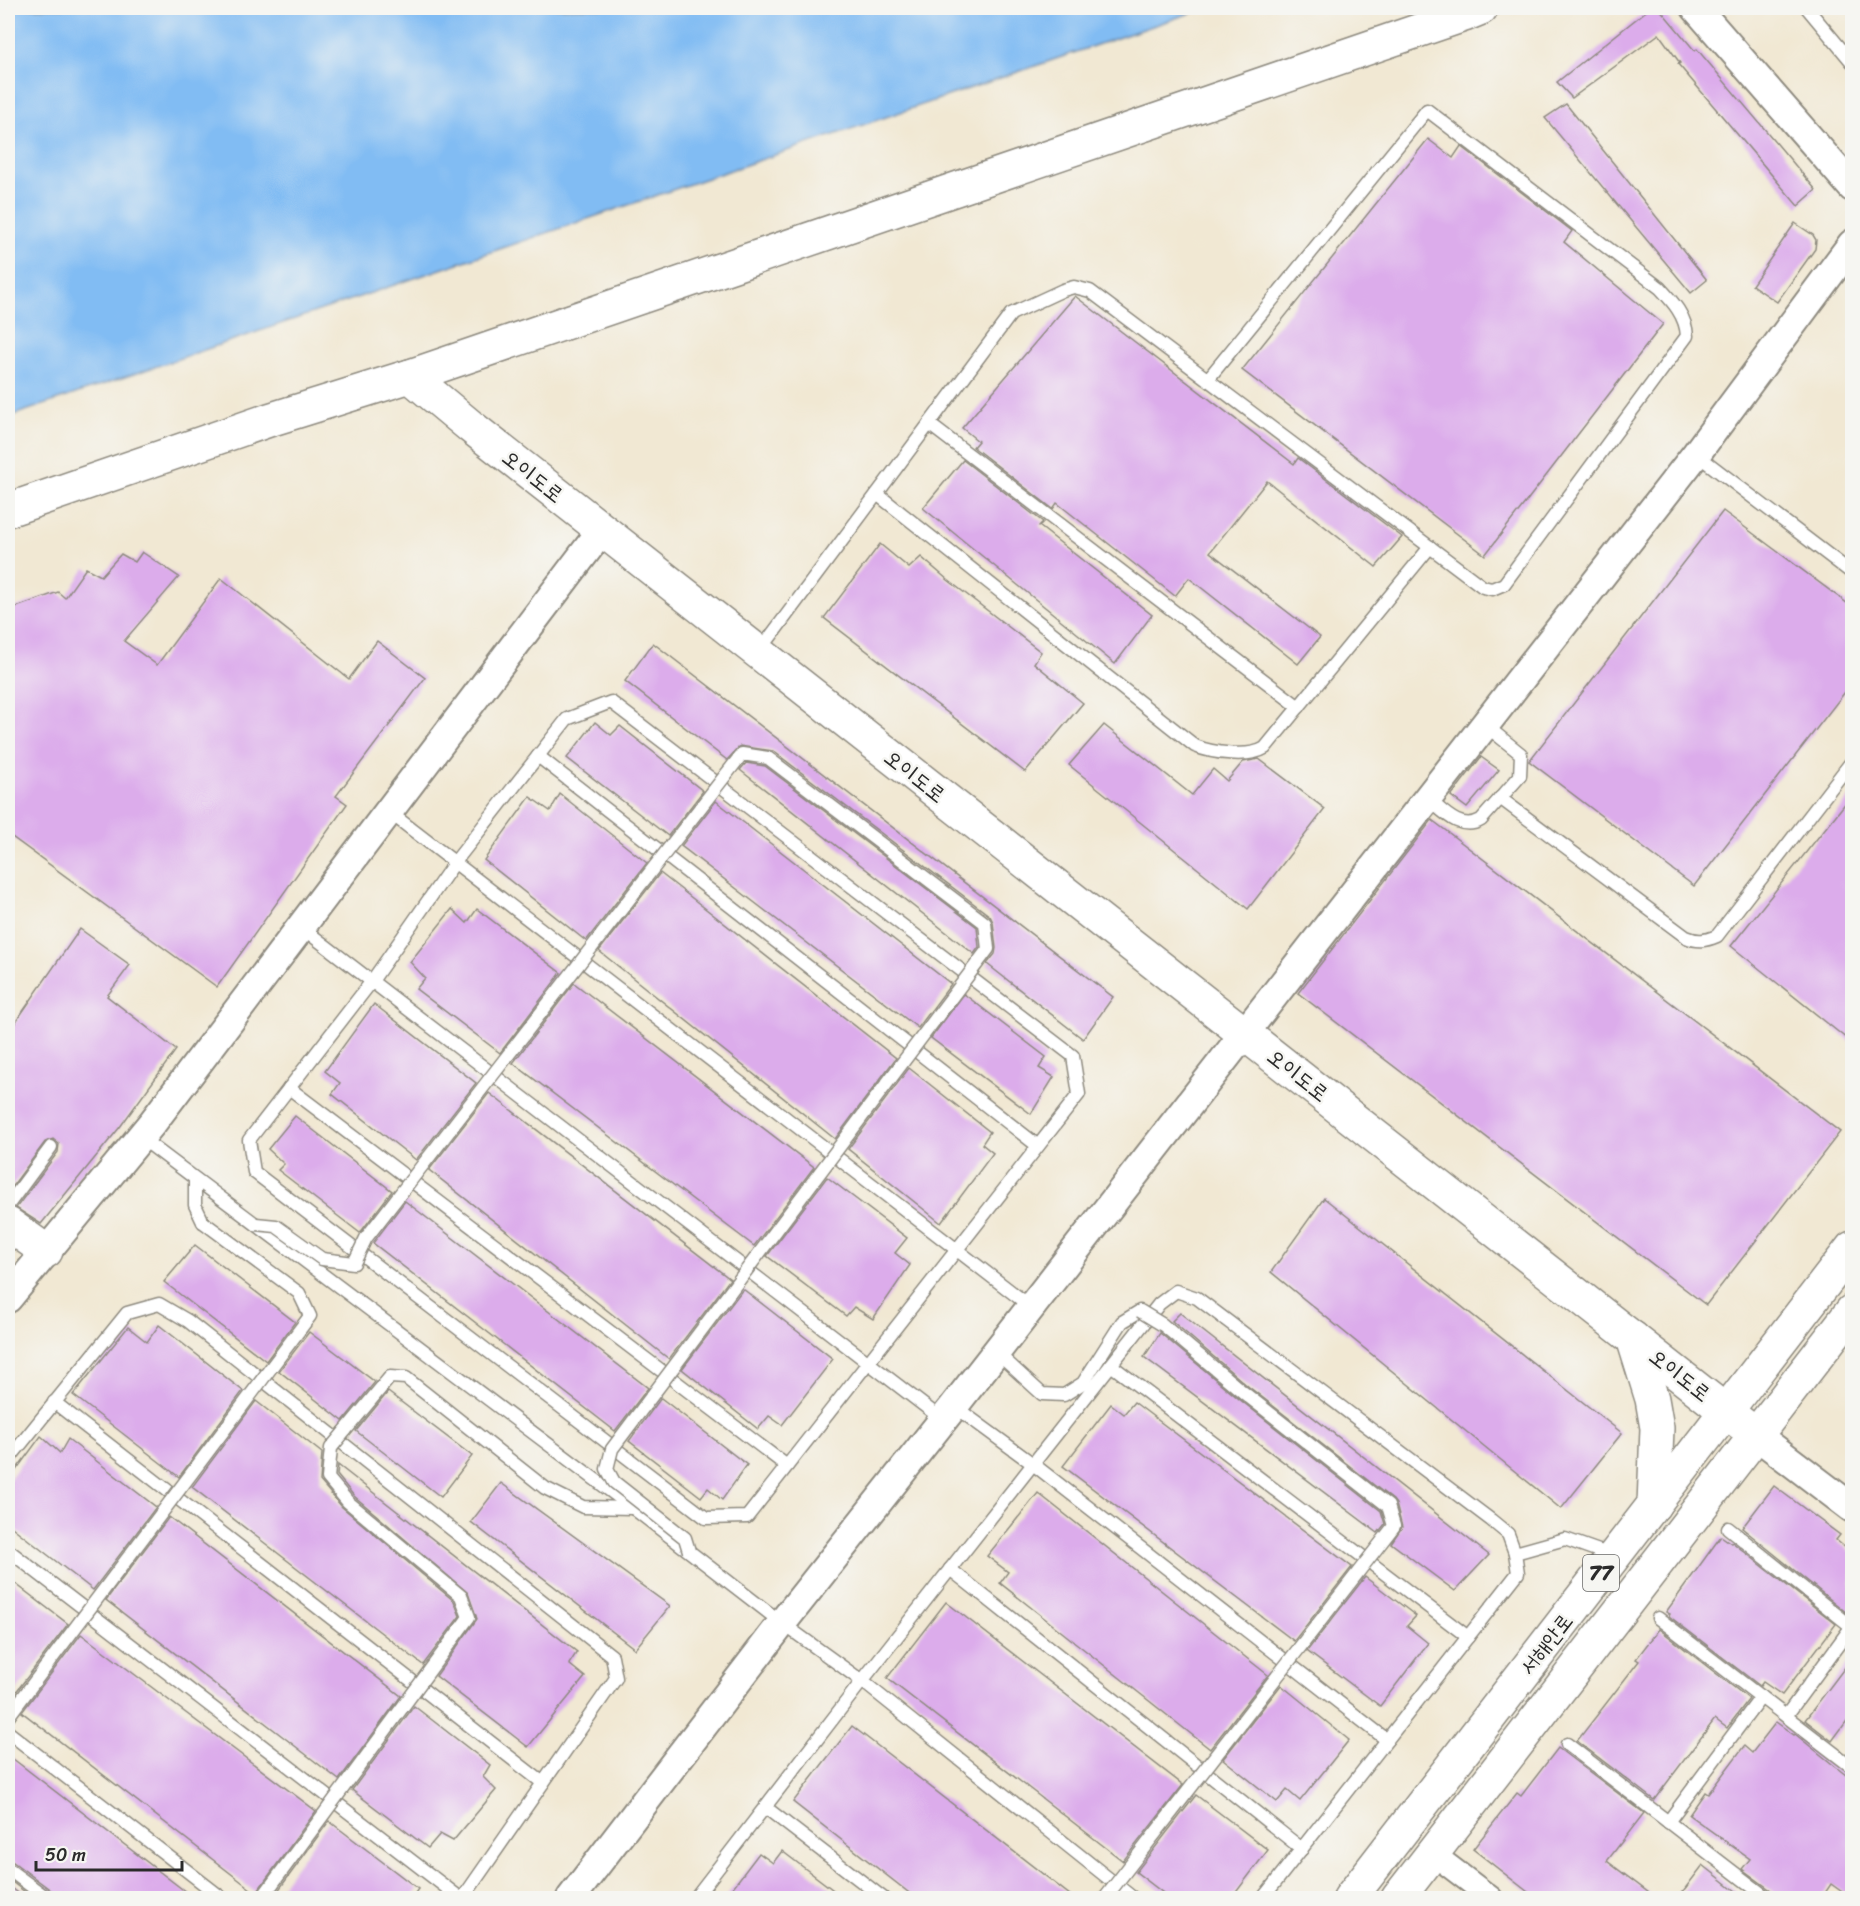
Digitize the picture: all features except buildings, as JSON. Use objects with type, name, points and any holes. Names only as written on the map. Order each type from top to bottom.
[{"type":"main road","points":[[8,510],[269,420],[410,376],[1481,8]]},
{"type":"main road","name":"오이도로","points":[[410,376],[602,530],[1756,1435]]},
{"type":"main road","points":[[8,1224],[46,1251]]},
{"type":"main road","name":"서해안로","points":[[1350,1899],[1852,1248]]},
{"type":"main road","name":"서해안로","points":[[1398,1899],[1852,1311]]},
{"type":"main road","points":[[1633,1338],[1652,1399],[1657,1428],[1654,1505]]},
{"type":"street","points":[[1696,8],[1852,187]]},
{"type":"street","points":[[571,1899],[782,1623],[949,1413],[1696,454],[1852,244]]},
{"type":"street","points":[[8,1298],[140,1137],[602,530]]},
{"type":"street","points":[[1756,1435],[1852,1508]]},
{"type":"street","points":[[1432,1853],[1491,1899]]},
{"type":"lane","points":[[1807,8],[1852,62]]},
{"type":"lane","points":[[759,653],[1011,314],[1063,290],[1074,287],[1090,291],[1208,380],[1483,587],[1492,589],[1504,584],[1687,336],[1686,324],[1676,307],[1660,288],[1427,110],[1208,380]]},
{"type":"lane","points":[[929,424],[1299,706]]},
{"type":"lane","points":[[1696,454],[1852,573]]},
{"type":"lane","points":[[876,495],[1195,746],[1207,751],[1226,753],[1259,751],[1265,748],[1430,547]]},
{"type":"lane","points":[[610,702],[1073,1056],[1079,1094],[747,1517],[706,1518],[254,1172],[249,1140],[372,981],[455,862],[538,756],[567,719],[610,702]]},
{"type":"lane","points":[[1427,798],[1460,824],[1475,823],[1481,820],[1520,776],[1521,754],[1484,725]]},
{"type":"lane","points":[[256,1224],[276,1226],[322,1258],[354,1263],[366,1238],[742,754],[768,758],[985,923],[988,948],[612,1449],[607,1469],[614,1482],[685,1538],[689,1551]]},
{"type":"lane","points":[[538,756],[1038,1146]]},
{"type":"lane","points":[[1500,798],[1686,937],[1694,941],[1706,941],[1717,936],[1852,761]]},
{"type":"lane","points":[[388,811],[1031,1308]]},
{"type":"lane","points":[[301,927],[868,1361],[1033,1464],[1388,1740]]},
{"type":"lane","points":[[289,1088],[787,1466]]},
{"type":"lane","points":[[140,1137],[782,1623],[862,1681],[1133,1899]]},
{"type":"lane","points":[[8,1205],[51,1147]]},
{"type":"lane","points":[[8,1717],[309,1316],[300,1293],[203,1222],[195,1205],[195,1179]]},
{"type":"lane","points":[[695,1899],[862,1681],[1159,1304],[1176,1291],[1197,1298],[1508,1534],[1515,1553],[1518,1573],[1263,1899]]},
{"type":"lane","points":[[8,1460],[127,1313],[159,1304],[188,1321],[612,1656],[616,1678],[461,1899],[8,1550]]},
{"type":"lane","points":[[996,1352],[1042,1394],[1064,1395],[1083,1383],[1122,1322],[1140,1311],[1165,1326],[1244,1393],[1388,1506],[1394,1526],[1105,1899]]},
{"type":"lane","points":[[1111,1365],[1468,1637]]},
{"type":"lane","points":[[262,1899],[469,1617],[461,1596],[348,1502],[328,1478],[331,1448],[390,1377],[406,1378],[545,1488],[583,1507],[633,1508]]},
{"type":"lane","points":[[54,1402],[543,1783]]},
{"type":"lane","points":[[1728,1528],[1852,1627],[1786,1716]]},
{"type":"lane","points":[[1515,1553],[1565,1539],[1614,1556]]},
{"type":"lane","points":[[950,1569],[1302,1848]]},
{"type":"lane","points":[[1658,1618],[1852,1767]]},
{"type":"lane","points":[[1668,1822],[1761,1697]]},
{"type":"lane","points":[[8,1732],[222,1899]]},
{"type":"lane","points":[[1567,1744],[1767,1899]]},
{"type":"lane","points":[[765,1807],[883,1899]]},
{"type":"lane","points":[[8,1869],[47,1899]]},
{"type":"water","points":[[8,8],[1205,8],[8,417]]}]
